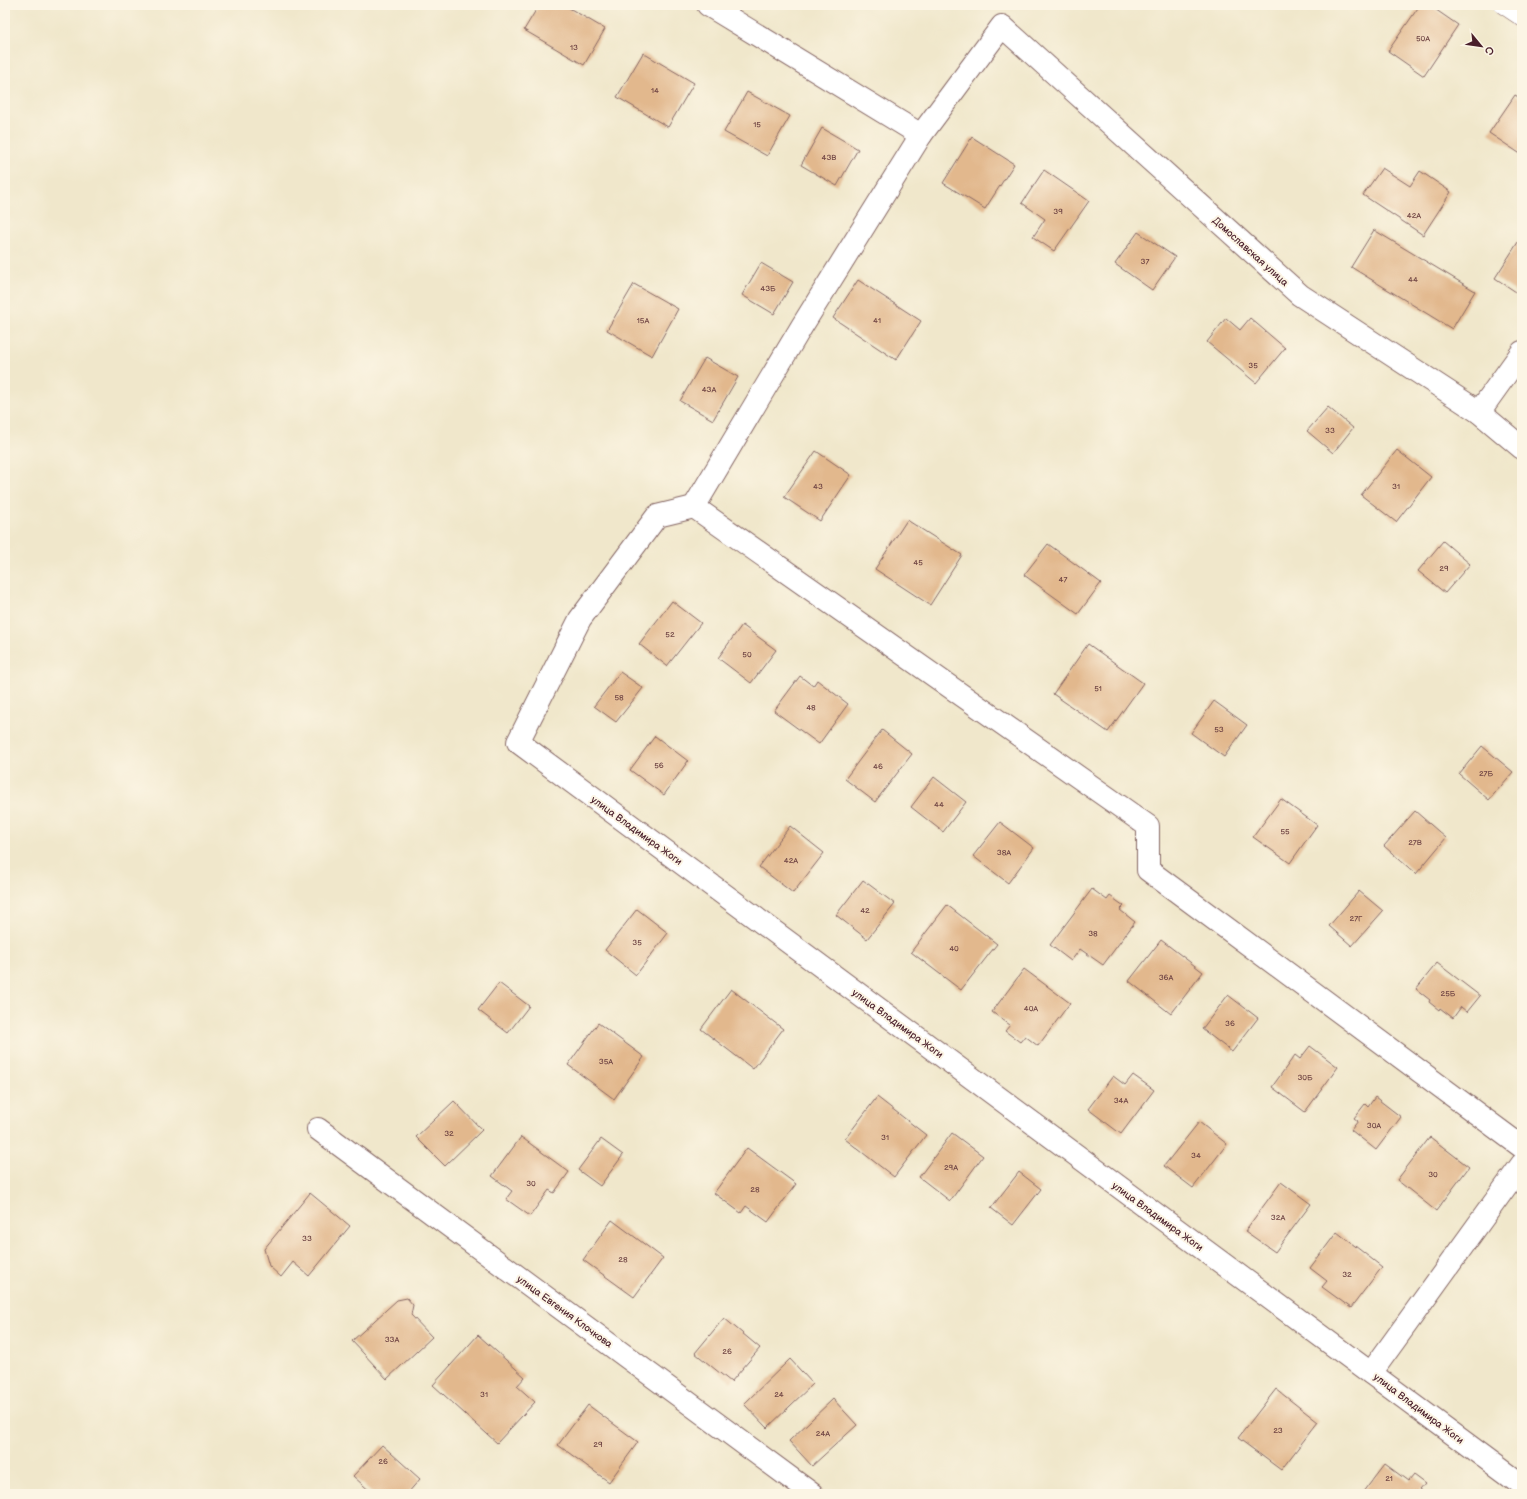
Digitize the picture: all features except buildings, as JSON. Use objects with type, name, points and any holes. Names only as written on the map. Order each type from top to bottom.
[{"type":"street","points":[[708,5],[921,135],[802,326],[694,507],[1148,826],[1148,870],[1522,1147]]},
{"type":"street","name":"Домославская улица","points":[[921,135],[1002,26],[1300,295],[1479,412],[1522,448]]},
{"type":"street","points":[[1479,412],[1522,352]]},
{"type":"street","name":"улица Владимира Жоги","points":[[694,507],[657,516],[580,619],[518,742],[1522,1485]]},
{"type":"street","name":"улица Евгения Клочкова","points":[[318,1129],[812,1494]]},
{"type":"street","points":[[1371,1373],[1522,1164]]},
{"type":"lane","points":[[1501,5],[1522,19]]}]
